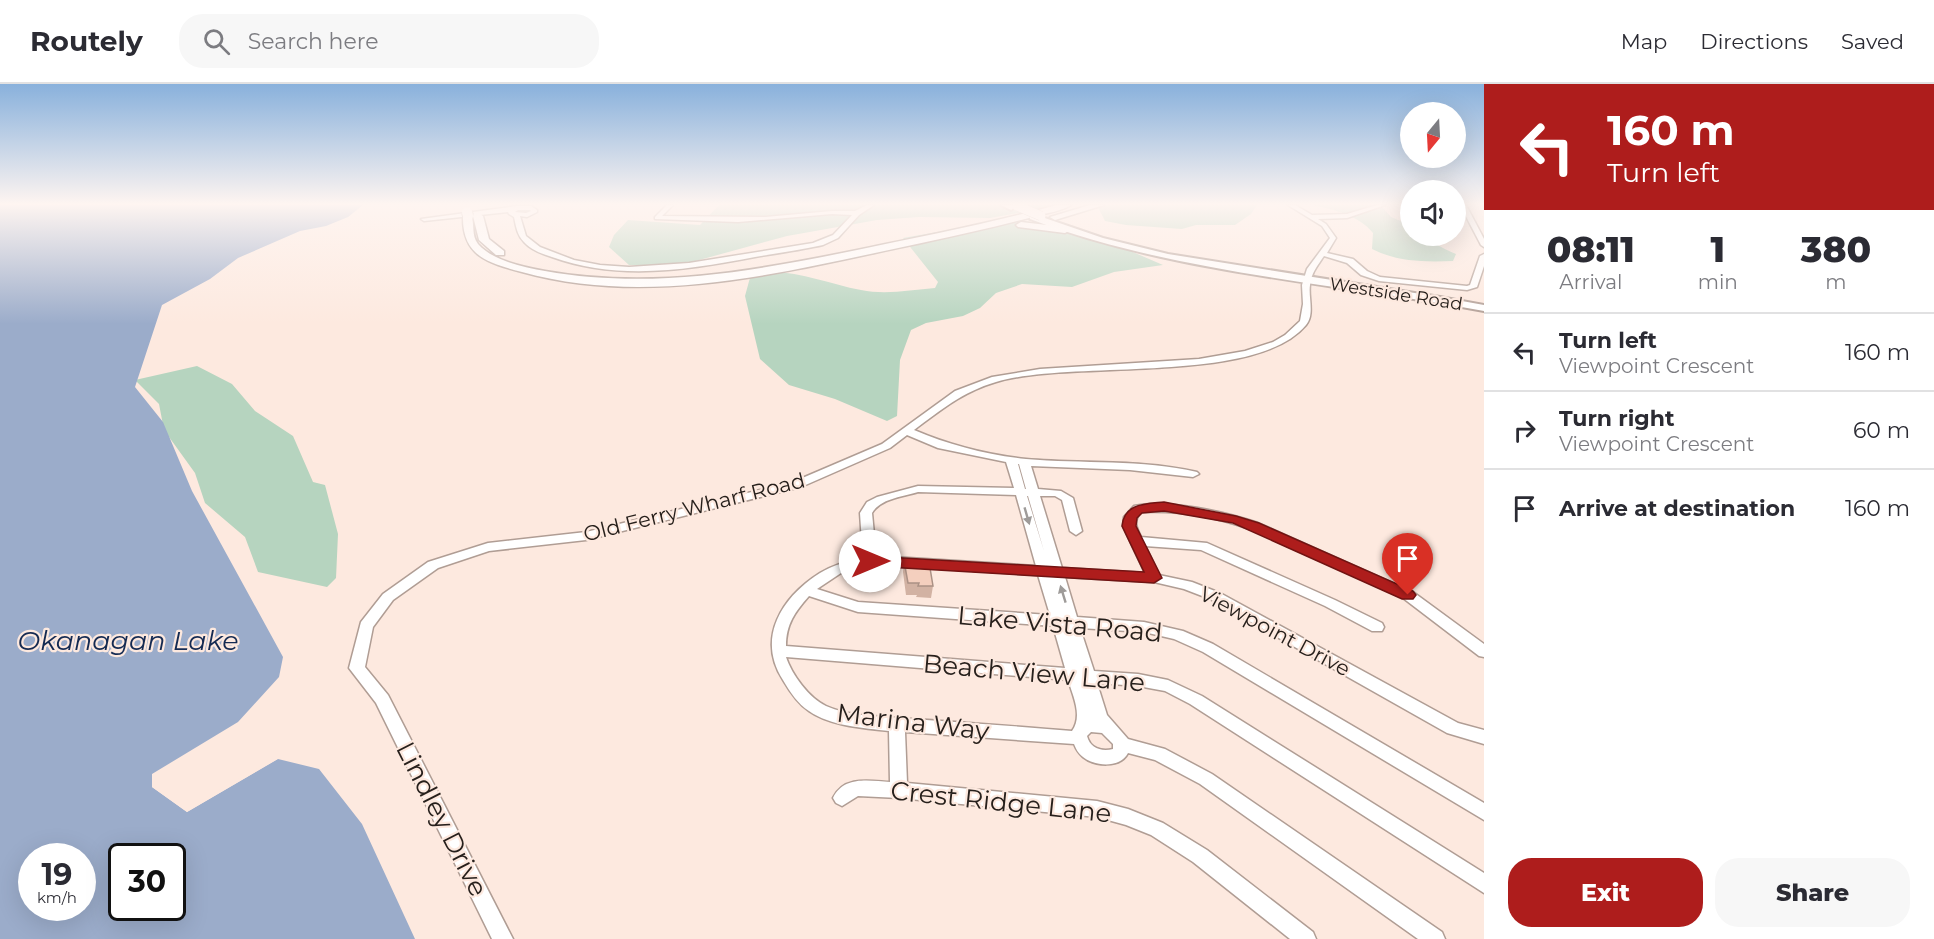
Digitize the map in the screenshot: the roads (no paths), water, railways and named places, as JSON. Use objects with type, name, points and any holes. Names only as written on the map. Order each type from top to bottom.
[{"type":"highway","points":[[475,245],[487,255],[518,268],[573,280],[651,284],[732,277],[868,245]]},
{"type":"highway","points":[[778,266],[879,245]]},
{"type":"highway","points":[[778,266],[888,245]]},
{"type":"highway","points":[[778,266],[924,245]]},
{"type":"main road","name":"Westside Road","points":[[1112,245],[1168,259],[1484,308]]},
{"type":"street","points":[[531,245],[555,256],[579,263],[650,268],[737,259],[810,245]]},
{"type":"street","points":[[1308,279],[1312,265],[1329,245]]},
{"type":"street","points":[[1323,254],[1346,259],[1364,273],[1386,280],[1467,288],[1473,287],[1476,282],[1484,258]]},
{"type":"street","name":"Old Ferry Wharf Road","points":[[382,699],[357,668],[366,626],[388,597],[433,565],[488,547],[586,536],[797,485],[886,446],[958,393],[980,383],[1040,372],[1206,361],[1247,353],[1276,344],[1288,337],[1304,322],[1308,279]]},
{"type":"street","points":[[906,431],[942,446],[1017,461],[1193,474]]},
{"type":"street","points":[[1017,461],[1081,675],[1108,729]]},
{"type":"street","points":[[870,561],[866,513],[871,505],[881,498],[918,489],[1057,493],[1067,498],[1076,531]]},
{"type":"street","points":[[1154,578],[1129,526],[1130,517],[1138,509],[1164,507],[1236,520],[1408,595],[1484,652]]},
{"type":"street","points":[[1136,541],[1203,546],[1330,603],[1377,627]]},
{"type":"street","name":"Viewpoint Drive","points":[[807,591],[826,573],[850,564],[870,561],[1154,578],[1187,585],[1215,596],[1453,728],[1484,737]]},
{"type":"street","name":"Lake Vista Road","points":[[807,591],[858,607],[1144,627],[1178,635],[1208,648],[1484,812]]},
{"type":"street","name":"Marina Way","points":[[807,591],[785,616],[777,637],[780,663],[798,690],[817,709],[842,717],[897,724],[1083,732]]},
{"type":"street","name":"Beach View Lane","points":[[779,651],[1138,680],[1168,686],[1196,700],[1484,884]]},
{"type":"street","points":[[1081,675],[1086,715],[1083,732],[1086,749],[1107,758],[1120,753],[1122,745],[1115,733],[1108,729],[1094,725],[1083,732]]},
{"type":"street","name":"Lindley Drive","points":[[382,699],[503,939]]},
{"type":"street","points":[[897,724],[899,790]]},
{"type":"street","points":[[1122,745],[1159,754],[1206,779],[1435,939]]},
{"type":"street","name":"Crest Ridge Lane","points":[[842,798],[855,788],[899,790],[1097,809],[1128,817],[1157,829],[1200,856],[1306,939]]},
{"type":"water","name":"Okanagan Lake","points":[[0,245],[268,245],[238,258],[210,279],[162,305],[135,387],[163,422],[192,491],[283,657],[279,677],[238,722],[152,774],[152,787],[187,812],[278,759],[319,769],[362,824],[415,939],[0,939]]}]
